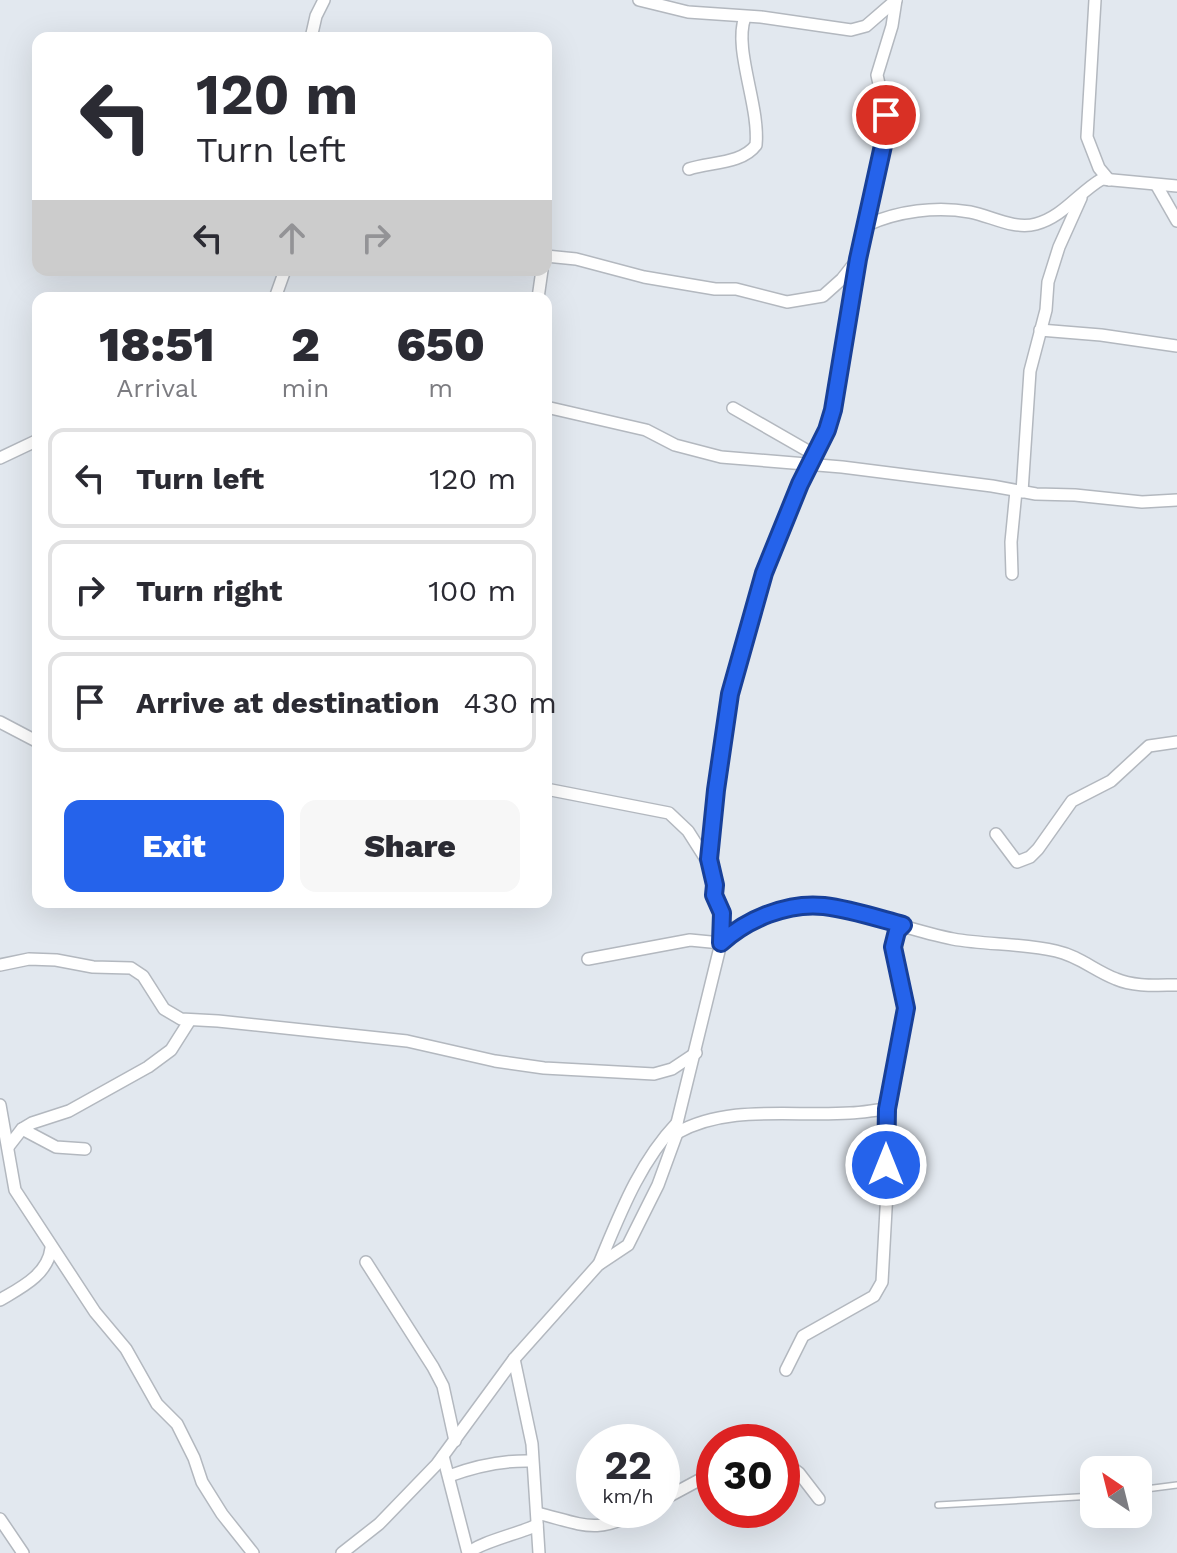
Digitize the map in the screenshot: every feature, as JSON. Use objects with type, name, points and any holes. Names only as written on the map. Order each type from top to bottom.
[{"type":"street","points":[[312,32],[324,0]]},
{"type":"street","points":[[639,0],[688,12],[851,30],[866,26],[896,0]]},
{"type":"street","points":[[342,1553],[397,1507],[455,1441],[514,1359],[598,1265],[628,1245],[658,1185],[677,1128],[721,943],[722,913],[714,895],[709,859],[730,694],[759,585],[833,410],[858,259],[885,125],[877,75],[892,26],[896,0]]},
{"type":"street","points":[[1095,0],[1087,137],[1099,168],[1109,180]]},
{"type":"street","points":[[689,169],[746,154],[756,145],[753,95],[742,34],[745,17]]},
{"type":"street","points":[[867,225],[885,216],[936,210],[968,211],[1028,225],[1049,218],[1096,183],[1109,180],[1177,186]]},
{"type":"street","points":[[1157,186],[1177,221]]},
{"type":"street","points":[[1012,574],[1011,542],[1019,492],[1030,371],[1052,269],[1082,196]]},
{"type":"street","points":[[552,257],[576,259],[644,277],[715,289],[736,289],[787,302],[823,296],[858,259]]},
{"type":"street","points":[[1040,330],[1177,346]]},
{"type":"street","points":[[552,408],[646,430],[694,452],[812,460],[1019,492],[1142,502],[1177,500]]},
{"type":"street","points":[[733,408],[812,460]]},
{"type":"street","points":[[0,458],[32,443]]},
{"type":"street","points":[[0,722],[32,739]]},
{"type":"street","points":[[996,834],[1017,862],[1024,861],[1038,849],[1072,801],[1111,781],[1149,746],[1177,742]]},
{"type":"street","points":[[552,790],[669,813],[688,831],[711,867]]},
{"type":"street","points":[[588,959],[690,940],[721,943],[740,927],[759,918],[816,905],[954,939],[1055,950],[1132,984],[1177,985]]},
{"type":"street","points":[[786,1370],[803,1336],[874,1296],[882,1282],[887,1109],[906,1008],[893,947],[897,931],[903,925]]},
{"type":"street","points":[[0,965],[29,959],[131,968],[143,976],[164,1009],[181,1019],[407,1041],[495,1061],[654,1074],[672,1069],[696,1053]]},
{"type":"street","points":[[8,1147],[22,1129],[32,1123],[69,1111],[148,1067],[171,1050],[190,1020]]},
{"type":"street","points":[[0,1105],[15,1190],[95,1312],[126,1349],[157,1404],[177,1424],[202,1482],[222,1514],[253,1553]]},
{"type":"street","points":[[598,1265],[638,1176],[664,1137],[677,1128],[717,1119],[887,1109]]},
{"type":"street","points":[[22,1129],[56,1147],[85,1149]]},
{"type":"street","points":[[0,1300],[38,1274],[45,1266],[51,1248]]},
{"type":"street","points":[[366,1262],[443,1386],[455,1441]]},
{"type":"street","points":[[514,1359],[532,1444],[539,1553]]},
{"type":"street","points":[[443,1456],[468,1553],[478,1546],[507,1538],[537,1519],[576,1525]]},
{"type":"street","points":[[449,1476],[474,1467],[532,1461]]},
{"type":"street","points":[[800,1474],[819,1499]]},
{"type":"street","points":[[0,1519],[23,1553]]},
{"type":"lane","points":[[1152,1488],[1177,1485]]},
{"type":"lane","points":[[938,1505],[1080,1497]]},
{"type":"route","points":[[886,115],[882,153],[875,173],[858,259],[833,410],[764,573],[730,694],[709,859],[714,895],[722,913],[721,943],[740,927],[759,918],[816,905],[903,925],[893,940],[906,1008],[887,1109],[886,1165]]}]
